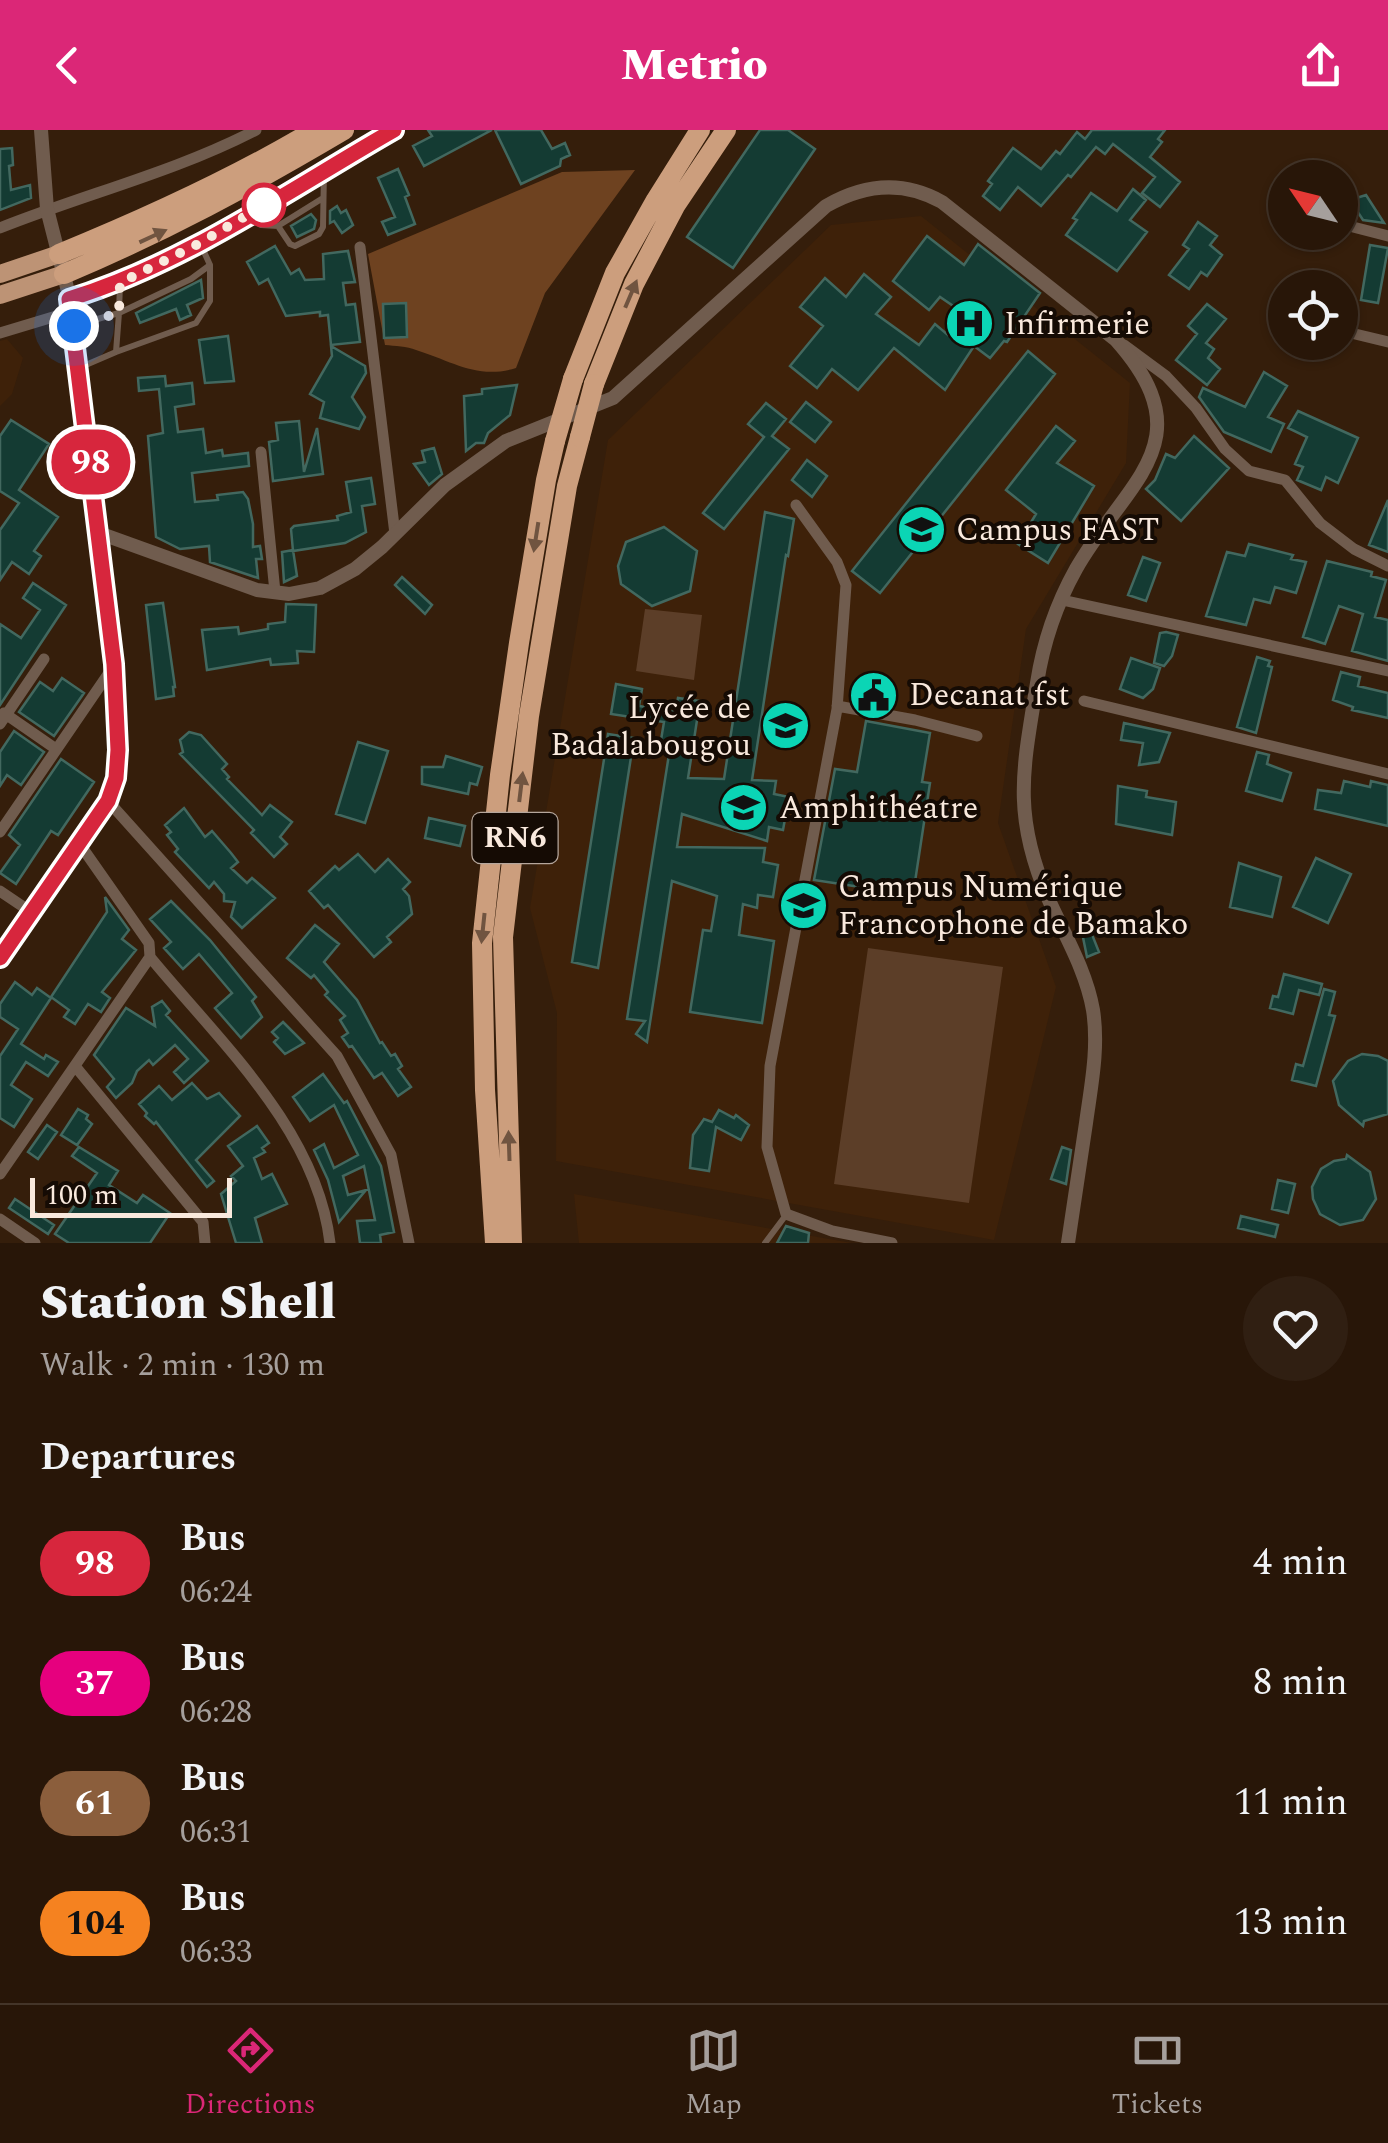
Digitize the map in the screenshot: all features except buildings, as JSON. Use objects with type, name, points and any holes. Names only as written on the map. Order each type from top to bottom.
[{"type":"highway","points":[[61,264],[316,130]]},
{"type":"highway","points":[[61,264],[152,237],[214,206],[344,130]]},
{"type":"highway","name":"RN6","points":[[512,1243],[503,937],[529,716],[567,486],[580,438],[584,382],[615,273],[700,130]]},
{"type":"highway","name":"RN6","points":[[495,1243],[485,1090],[482,944],[500,776],[546,480],[555,441],[634,284],[675,206],[726,130]]},
{"type":"main road","points":[[0,274],[61,264]]},
{"type":"main road","points":[[0,295],[61,264]]},
{"type":"street","points":[[0,958],[108,801],[116,778],[118,750],[114,664],[80,368],[72,312],[47,209],[40,130]]},
{"type":"street","points":[[0,228],[124,186],[256,130]]},
{"type":"street","points":[[0,334],[72,312],[394,130]]},
{"type":"street","points":[[99,533],[256,590],[289,594],[320,588],[355,569],[446,485],[506,440],[614,398],[826,206],[850,192],[876,187],[922,190],[942,202],[1166,376],[1196,408],[1224,449],[1248,471],[1285,480],[1320,523],[1354,549],[1388,566]]},
{"type":"street","points":[[1358,228],[1388,236]]},
{"type":"street","points":[[360,246],[395,534]]},
{"type":"street","points":[[1358,335],[1388,342]]},
{"type":"street","points":[[1068,1243],[1096,1055],[1093,1010],[1025,830],[1021,778],[1040,663],[1062,600],[1077,568],[1139,482],[1155,448],[1158,427],[1150,384],[1140,366],[1116,340]]},
{"type":"street","points":[[261,452],[274,592]]},
{"type":"street","points":[[796,505],[837,562],[846,584],[837,706],[770,1066],[768,1147],[786,1214],[832,1231],[892,1243]]},
{"type":"street","points":[[1062,600],[1388,670]]},
{"type":"street","points":[[44,658],[2,716],[56,749]]},
{"type":"street","points":[[0,832],[114,664]]},
{"type":"street","points":[[1084,702],[1388,774]]},
{"type":"street","points":[[837,706],[977,736]]},
{"type":"street","points":[[108,801],[337,1056],[391,1154],[409,1243]]},
{"type":"street","points":[[79,843],[148,944],[150,957],[258,1087],[303,1154],[328,1221],[330,1243]]},
{"type":"street","points":[[0,891],[32,912]]},
{"type":"street","points":[[0,1174],[150,957]]},
{"type":"street","points":[[75,1066],[203,1222],[204,1243]]},
{"type":"street","points":[[0,1219],[35,1243]]},
{"type":"lane","points":[[278,226],[290,244],[296,246],[319,234],[323,227],[324,171]]},
{"type":"lane","points":[[245,216],[261,225],[278,226],[323,198]]},
{"type":"lane","points":[[80,368],[196,323],[210,301],[210,264],[200,243]]},
{"type":"lane","points":[[72,312],[119,313],[190,279],[210,264]]},
{"type":"lane","points":[[116,352],[120,283]]},
{"type":"lane","points":[[766,1243],[786,1214]]},
{"type":"shaded area","points":[[635,170],[545,293],[516,368],[477,370],[412,349],[385,345],[368,254],[562,172]]},
{"type":"shaded area","name":"Lycée de Badalabougou","points":[[921,216],[1130,383],[1126,463],[1026,629],[998,823],[1056,987],[994,1240],[556,1161],[557,1013],[530,908],[608,440],[831,225]]},
{"type":"shaded area","points":[[7,339],[23,358],[12,394],[0,406],[0,341]]},
{"type":"shaded area","points":[[645,609],[702,615],[694,680],[636,671]]},
{"type":"shaded area","points":[[868,948],[1003,967],[969,1203],[834,1184]]},
{"type":"shaded area","points":[[574,1194],[852,1243],[579,1243]]},
{"type":"bus line","name":"98","points":[[0,958],[108,801],[116,778],[114,664],[69,299],[120,283],[200,243],[394,130]]},
{"type":"place","name":"Infirmerie","points":[[969,324]]},
{"type":"place","name":"Campus FAST","points":[[921,530]]},
{"type":"place","name":"Decanat fst","points":[[874,695]]},
{"type":"place","name":"Lycée de Badalabougou","points":[[786,726]]},
{"type":"place","name":"Amphithéatre","points":[[744,808]]},
{"type":"place","name":"Campus Numérique Francophone de Bamako","points":[[803,905]]},
{"type":"route","points":[[74,326],[119,313],[120,283],[200,243],[271,201],[264,205]]}]
